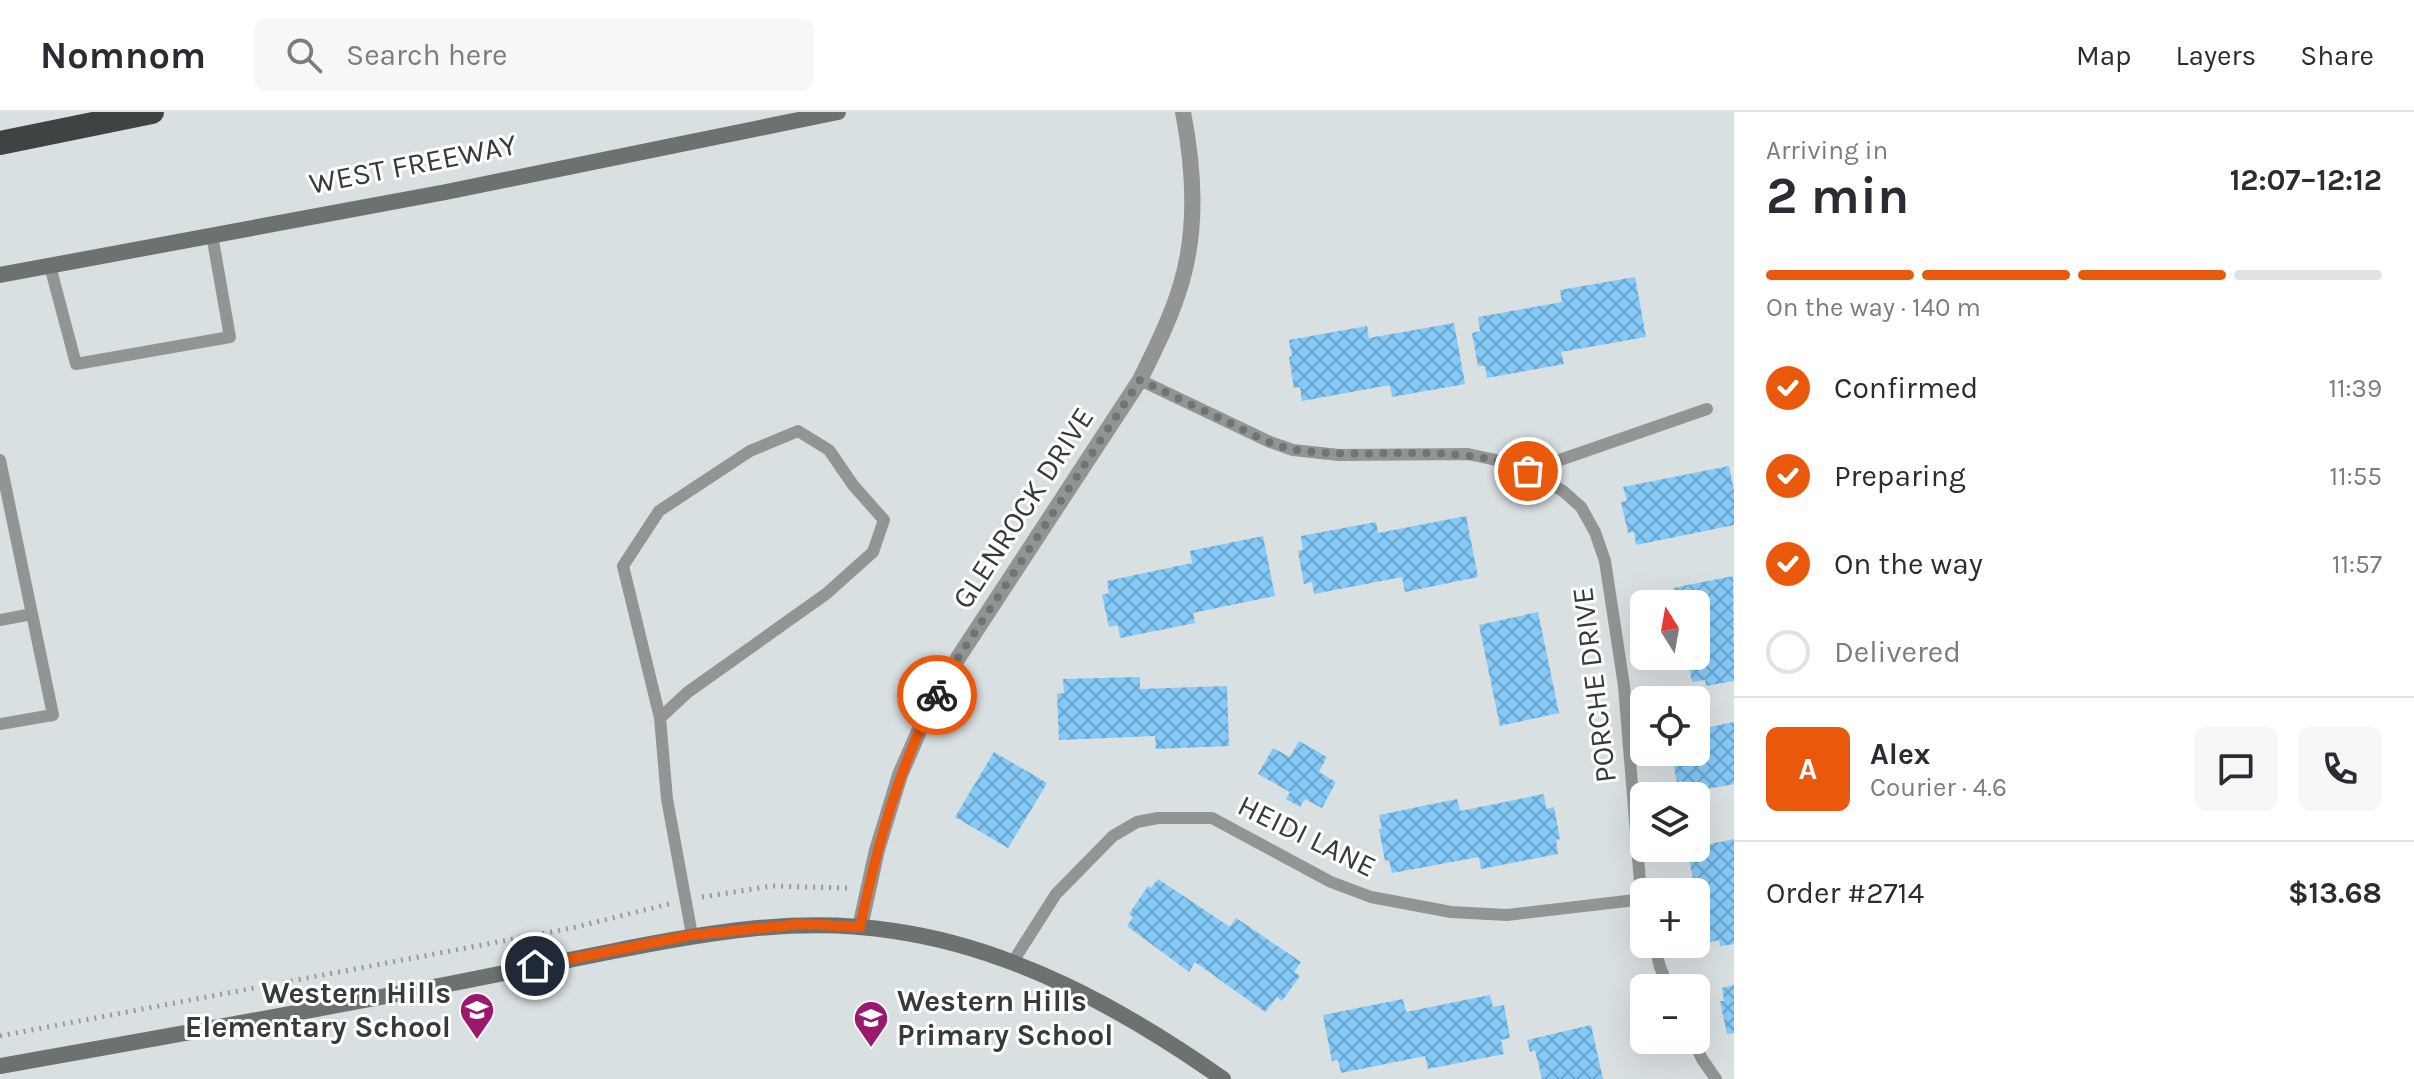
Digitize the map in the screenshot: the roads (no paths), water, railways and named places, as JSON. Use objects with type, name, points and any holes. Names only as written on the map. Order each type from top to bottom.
[{"type":"highway","points":[[0,143],[152,112]]},
{"type":"main road","name":"WEST FREEWAY","points":[[0,275],[446,192],[838,112]]},
{"type":"main road","points":[[0,1066],[285,1016],[692,935],[801,924],[896,931],[984,952],[1077,990],[1223,1079]]},
{"type":"street","name":"GLENROCK DRIVE","points":[[860,927],[900,775],[924,720],[958,658],[1140,380],[1163,332],[1182,282],[1192,225],[1193,179],[1183,112]]},
{"type":"lane","points":[[50,266],[76,364],[230,337],[212,235]]},
{"type":"lane","name":"PORCHE DRIVE","points":[[1140,380],[1293,450],[1339,455],[1468,454],[1510,463],[1528,471],[1563,491],[1581,507],[1595,532],[1605,561],[1624,686],[1640,878]]},
{"type":"lane","points":[[1528,471],[1707,409]]},
{"type":"lane","points":[[660,718],[688,692],[826,594],[873,552],[884,520],[853,485],[829,450],[798,431],[750,451],[659,511],[623,566],[660,718],[667,799],[692,935]]},
{"type":"lane","points":[[0,460],[53,715],[0,724]]},
{"type":"lane","points":[[0,620],[32,614]]},
{"type":"lane","name":"HEIDI LANE","points":[[1012,963],[1056,894],[1113,836],[1137,822],[1158,818],[1212,818],[1331,882],[1371,897],[1451,912],[1507,915],[1630,902]]},
{"type":"lane","points":[[1700,1054],[1716,1079]]},
{"type":"place","name":"Western Hills Elementary School","points":[[477,1041]]},
{"type":"place","name":"Western Hills Primary School","points":[[871,1049]]}]
